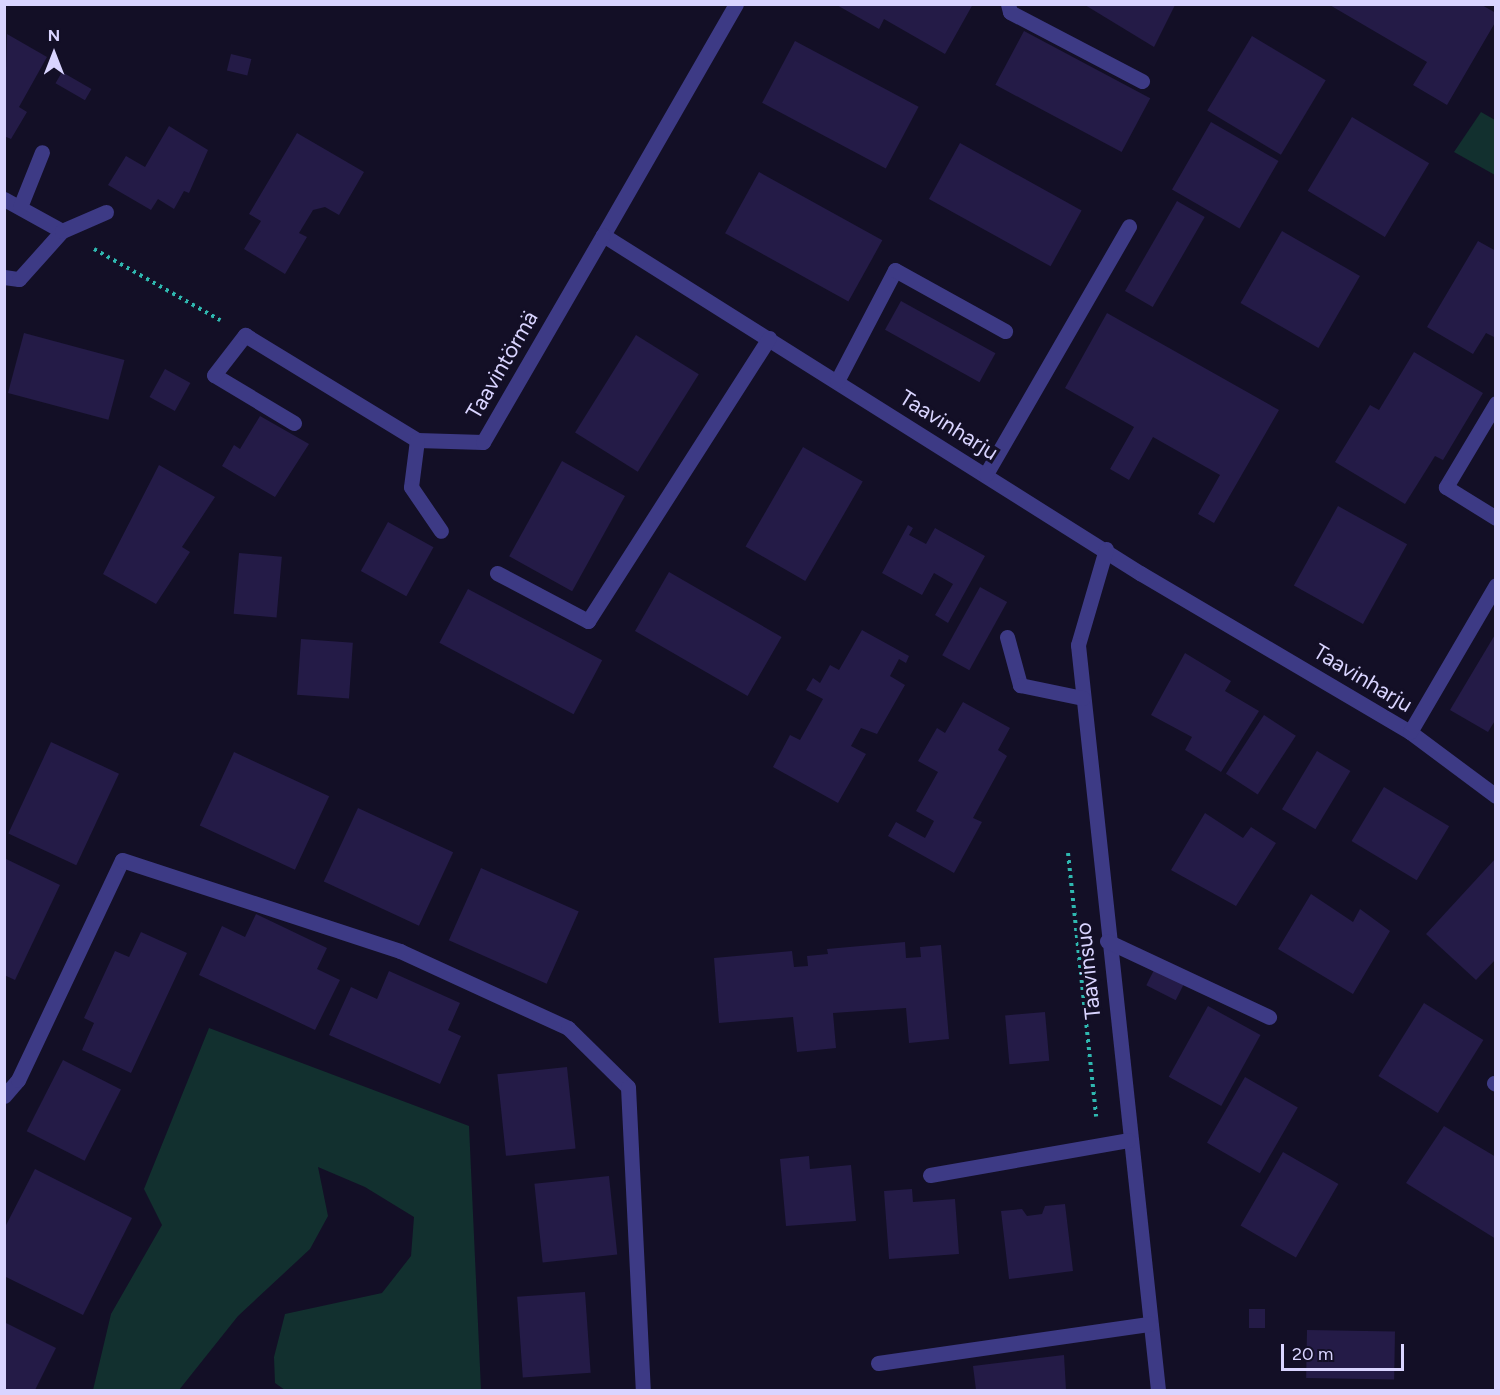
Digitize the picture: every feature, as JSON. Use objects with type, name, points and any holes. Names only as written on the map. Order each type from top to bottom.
[{"type":"street","points":[[603,235],[736,4]]},
{"type":"street","points":[[1008,4],[1010,12],[1142,81]]},
{"type":"street","points":[[20,207],[42,152]]},
{"type":"street","points":[[4,199],[62,231]]},
{"type":"street","points":[[4,277],[19,279],[62,231],[106,212]]},
{"type":"street","points":[[986,474],[1129,226]]},
{"type":"street","name":"Taavinharju","points":[[603,235],[1106,549],[1410,732],[1496,796]]},
{"type":"street","name":"Taavintörmä","points":[[245,335],[417,440],[483,442],[603,235]]},
{"type":"street","points":[[837,381],[895,270],[1005,331]]},
{"type":"street","points":[[245,335],[214,375],[294,423]]},
{"type":"street","points":[[497,573],[588,621],[768,338]]},
{"type":"street","points":[[1496,403],[1446,487],[1496,518]]},
{"type":"street","points":[[417,440],[411,487],[441,531]]},
{"type":"street","name":"Taavinsuo","points":[[1106,549],[1078,645],[1128,1140],[1158,1390]]},
{"type":"street","points":[[1410,732],[1496,585]]},
{"type":"street","points":[[1007,637],[1020,685],[1083,698]]},
{"type":"street","points":[[4,1096],[18,1080],[122,860],[400,951],[568,1028],[628,1087],[643,1390]]},
{"type":"street","points":[[1107,941],[1269,1017]]},
{"type":"street","points":[[930,1175],[1128,1140]]},
{"type":"street","points":[[878,1363],[1150,1324]]},
{"type":"path","points":[[62,231],[245,335]]},
{"type":"green space","points":[[1481,112],[1495,120],[1495,175],[1454,152]]},
{"type":"green space","points":[[209,1028],[469,1126],[481,1390],[285,1390],[275,1383],[274,1357],[285,1314],[382,1293],[411,1256],[414,1217],[365,1187],[318,1167],[328,1216],[310,1249],[238,1316],[179,1390],[93,1390],[111,1314],[162,1225],[144,1189]]},
{"type":"building","points":[[835,4],[973,4],[945,54],[884,19],[879,29]]},
{"type":"building","points":[[1328,4],[1480,4],[1496,13],[1496,21],[1447,105],[1413,85],[1427,62]]},
{"type":"building","points":[[1085,5],[1175,5],[1154,47]]},
{"type":"building","points":[[1024,31],[1150,98],[1122,152],[995,85]]},
{"type":"building","points":[[7,34],[47,57],[19,107],[27,112],[11,139],[4,136]]},
{"type":"building","points":[[1252,36],[1326,80],[1281,155],[1207,111]]},
{"type":"building","points":[[795,41],[919,107],[886,169],[762,103]]},
{"type":"building","points":[[231,54],[251,59],[247,76],[227,70]]},
{"type":"building","points":[[62,72],[91,89],[85,100],[56,83]]},
{"type":"building","points":[[1352,117],[1429,163],[1385,237],[1308,191]]},
{"type":"building","points":[[1211,122],[1279,161],[1240,229],[1172,190]]},
{"type":"building","points":[[169,126],[208,150],[189,193],[184,191],[174,209],[158,199],[151,210],[108,185],[126,156],[145,167]]},
{"type":"building","points":[[297,133],[364,172],[339,215],[325,207],[313,210],[299,233],[307,237],[285,274],[244,249],[261,221],[249,214]]},
{"type":"building","points":[[960,143],[1082,210],[1051,266],[929,199]]},
{"type":"building","points":[[759,172],[882,240],[848,302],[725,233]]},
{"type":"building","points":[[1177,201],[1205,217],[1153,307],[1125,291]]},
{"type":"building","points":[[1282,231],[1360,276],[1318,348],[1240,303]]},
{"type":"building","points":[[1478,241],[1496,251],[1496,338],[1486,333],[1473,354],[1427,327]]},
{"type":"building","points":[[901,301],[995,353],[979,382],[885,330]]},
{"type":"building","points":[[1107,313],[1279,410],[1214,523],[1198,514],[1220,475],[1153,437],[1129,480],[1110,469],[1134,427],[1065,388]]},
{"type":"building","points":[[24,333],[124,360],[108,420],[8,393]]},
{"type":"building","points":[[636,335],[699,374],[638,472],[575,433]]},
{"type":"building","points":[[1414,352],[1483,393],[1443,460],[1435,456],[1405,504],[1335,462],[1370,405],[1379,410]]},
{"type":"building","points":[[165,369],[190,383],[175,411],[149,397]]},
{"type":"building","points":[[260,416],[309,444],[275,497],[222,466],[234,445],[240,449]]},
{"type":"building","points":[[803,447],[863,482],[805,581],[746,547]]},
{"type":"building","points":[[562,461],[625,496],[572,591],[509,556]]},
{"type":"building","points":[[159,465],[215,497],[182,547],[190,552],[156,604],[103,574]]},
{"type":"building","points":[[1338,506],[1407,544],[1363,624],[1294,586]]},
{"type":"building","points":[[388,522],[433,547],[406,596],[361,571]]},
{"type":"building","points":[[908,525],[913,528],[909,535],[926,544],[935,528],[985,556],[948,623],[935,615],[953,584],[934,573],[922,595],[882,573]]},
{"type":"building","points":[[239,553],[282,557],[277,618],[234,614]]},
{"type":"building","points":[[669,572],[782,637],[748,696],[635,631]]},
{"type":"building","points":[[980,587],[1007,602],[969,670],[942,655]]},
{"type":"building","points":[[468,589],[602,660],[574,714],[439,643]]},
{"type":"building","points":[[862,630],[909,656],[906,663],[899,659],[890,676],[905,685],[877,734],[861,728],[851,746],[866,754],[838,803],[773,767],[790,735],[800,740],[823,699],[806,690],[813,678],[820,683],[830,665],[839,670]]},
{"type":"building","points":[[1496,633],[1496,719],[1488,732],[1450,710]]},
{"type":"building","points":[[301,639],[353,643],[349,698],[297,695]]},
{"type":"building","points":[[1185,653],[1231,681],[1225,691],[1259,711],[1221,772],[1185,750],[1192,737],[1151,715]]},
{"type":"building","points":[[963,702],[1010,728],[998,750],[1007,756],[973,818],[982,822],[954,873],[888,836],[896,822],[925,838],[934,821],[916,811],[938,772],[918,761],[937,728],[945,733]]},
{"type":"building","points":[[1264,715],[1296,736],[1258,794],[1226,774]]},
{"type":"building","points":[[51,742],[119,774],[76,865],[8,834]]},
{"type":"building","points":[[1317,751],[1350,771],[1315,829],[1282,809]]},
{"type":"building","points":[[234,752],[329,796],[295,870],[200,825]]},
{"type":"building","points":[[1384,787],[1449,826],[1417,880],[1352,841]]},
{"type":"building","points":[[358,808],[453,852],[419,926],[324,881]]},
{"type":"building","points":[[1205,813],[1243,838],[1251,827],[1276,843],[1236,906],[1171,870]]},
{"type":"building","points":[[4,858],[60,885],[15,980],[4,975]]},
{"type":"building","points":[[1496,858],[1496,959],[1476,980],[1426,934]]},
{"type":"building","points":[[481,868],[579,912],[547,984],[449,940]]},
{"type":"building","points":[[1311,894],[1353,922],[1360,909],[1390,931],[1353,994],[1278,949]]},
{"type":"building","points":[[256,914],[327,948],[317,969],[340,980],[315,1030],[199,975],[222,926],[245,937]]},
{"type":"building","points":[[141,932],[187,953],[131,1073],[82,1050],[94,1023],[84,1018],[115,951],[129,957]]},
{"type":"building","points":[[905,942],[906,958],[921,957],[920,947],[941,945],[949,1039],[909,1043],[906,1008],[833,1013],[836,1048],[797,1052],[793,1017],[719,1023],[714,958],[792,951],[794,967],[808,966],[807,956],[828,954],[827,949]]},
{"type":"building","points":[[1154,970],[1183,985],[1176,1000],[1146,985]]},
{"type":"building","points":[[389,971],[460,1003],[448,1030],[461,1036],[440,1084],[329,1035],[351,987],[377,999]]},
{"type":"building","points":[[1424,1003],[1483,1040],[1438,1113],[1378,1076]]},
{"type":"building","points":[[1208,1006],[1260,1035],[1221,1106],[1169,1077]]},
{"type":"building","points":[[1045,1012],[1049,1061],[1009,1064],[1005,1015]]},
{"type":"building","points":[[63,1060],[121,1090],[85,1161],[27,1131]]},
{"type":"building","points":[[567,1067],[576,1149],[506,1156],[497,1074]]},
{"type":"building","points":[[1245,1077],[1298,1108],[1260,1173],[1207,1143]]},
{"type":"building","points":[[1444,1126],[1496,1157],[1496,1239],[1406,1183]]},
{"type":"building","points":[[1283,1152],[1338,1184],[1296,1258],[1240,1226]]},
{"type":"building","points":[[809,1156],[810,1169],[851,1165],[856,1221],[786,1226],[780,1159]]},
{"type":"building","points":[[35,1169],[132,1218],[83,1315],[4,1276],[4,1229]]},
{"type":"building","points":[[609,1176],[617,1255],[543,1262],[534,1184]]},
{"type":"building","points":[[912,1189],[913,1202],[955,1199],[959,1254],[889,1259],[884,1191]]},
{"type":"building","points":[[1065,1204],[1073,1271],[1009,1279],[1001,1211],[1022,1209],[1027,1216],[1042,1214],[1045,1206]]},
{"type":"building","points":[[585,1292],[591,1373],[523,1378],[517,1297]]},
{"type":"building","points":[[1249,1309],[1265,1309],[1265,1328],[1249,1328]]},
{"type":"building","points":[[4,1322],[56,1348],[35,1390],[4,1390]]},
{"type":"building","points":[[1307,1330],[1395,1332],[1394,1380],[1306,1378]]},
{"type":"building","points":[[1064,1355],[1066,1390],[976,1390],[973,1366]]}]
